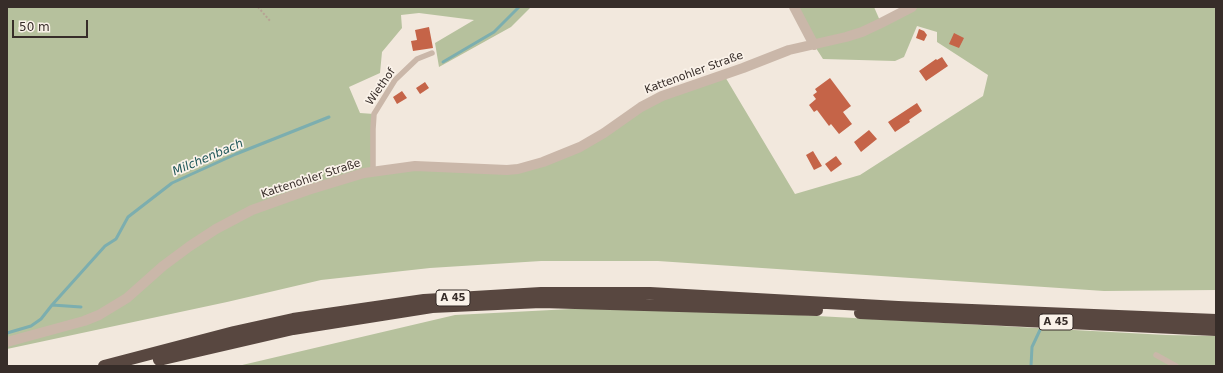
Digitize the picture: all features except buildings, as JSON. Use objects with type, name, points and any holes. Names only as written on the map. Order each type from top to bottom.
[{"type":"highway","name":"A 45","points":[[104,366],[234,332],[293,319],[438,299],[541,293],[650,293],[897,311],[1216,330]]},
{"type":"highway","name":"A 45","points":[[134,366],[293,329],[432,307],[541,302],[1216,320]]},
{"type":"street","points":[[794,7],[814,45]]},
{"type":"street","name":"Kattenohler Straße","points":[[7,342],[78,323],[100,315],[127,298],[163,266],[216,229],[242,215],[308,190],[357,175],[416,166],[507,170],[556,158],[604,134],[641,107],[662,96],[743,68],[789,50],[862,32],[881,24],[912,7]]},
{"type":"lane","name":"Wiethof","points":[[373,172],[374,114],[395,80],[417,59],[432,53]]},
{"type":"lane","points":[[1156,355],[1176,366]]},
{"type":"path","points":[[258,7],[271,22]]},
{"type":"green space","points":[[7,7],[531,7],[511,27],[439,67],[435,43],[474,20],[419,13],[401,15],[402,28],[382,52],[380,73],[349,87],[360,113],[374,114],[373,172],[398,168],[485,170],[556,158],[641,107],[724,75],[795,194],[860,175],[983,96],[988,75],[937,42],[937,32],[917,26],[904,57],[895,61],[823,59],[794,7],[874,7],[881,23],[912,7],[1216,7],[1216,290],[1104,291],[658,261],[541,261],[430,268],[321,280],[227,302],[7,349]]},
{"type":"green space","points":[[609,307],[762,313],[1166,335],[1216,336],[1216,366],[238,366],[455,315]]},
{"type":"waterway","name":"Milchenbach","points":[[443,62],[494,32],[519,7]]},
{"type":"waterway","name":"Milchenbach","points":[[7,333],[31,326],[41,319],[105,246],[116,239],[128,217],[172,183],[236,154],[329,117]]},
{"type":"waterway","points":[[52,305],[81,307]]},
{"type":"waterway","points":[[1031,366],[1032,347],[1040,330]]}]
